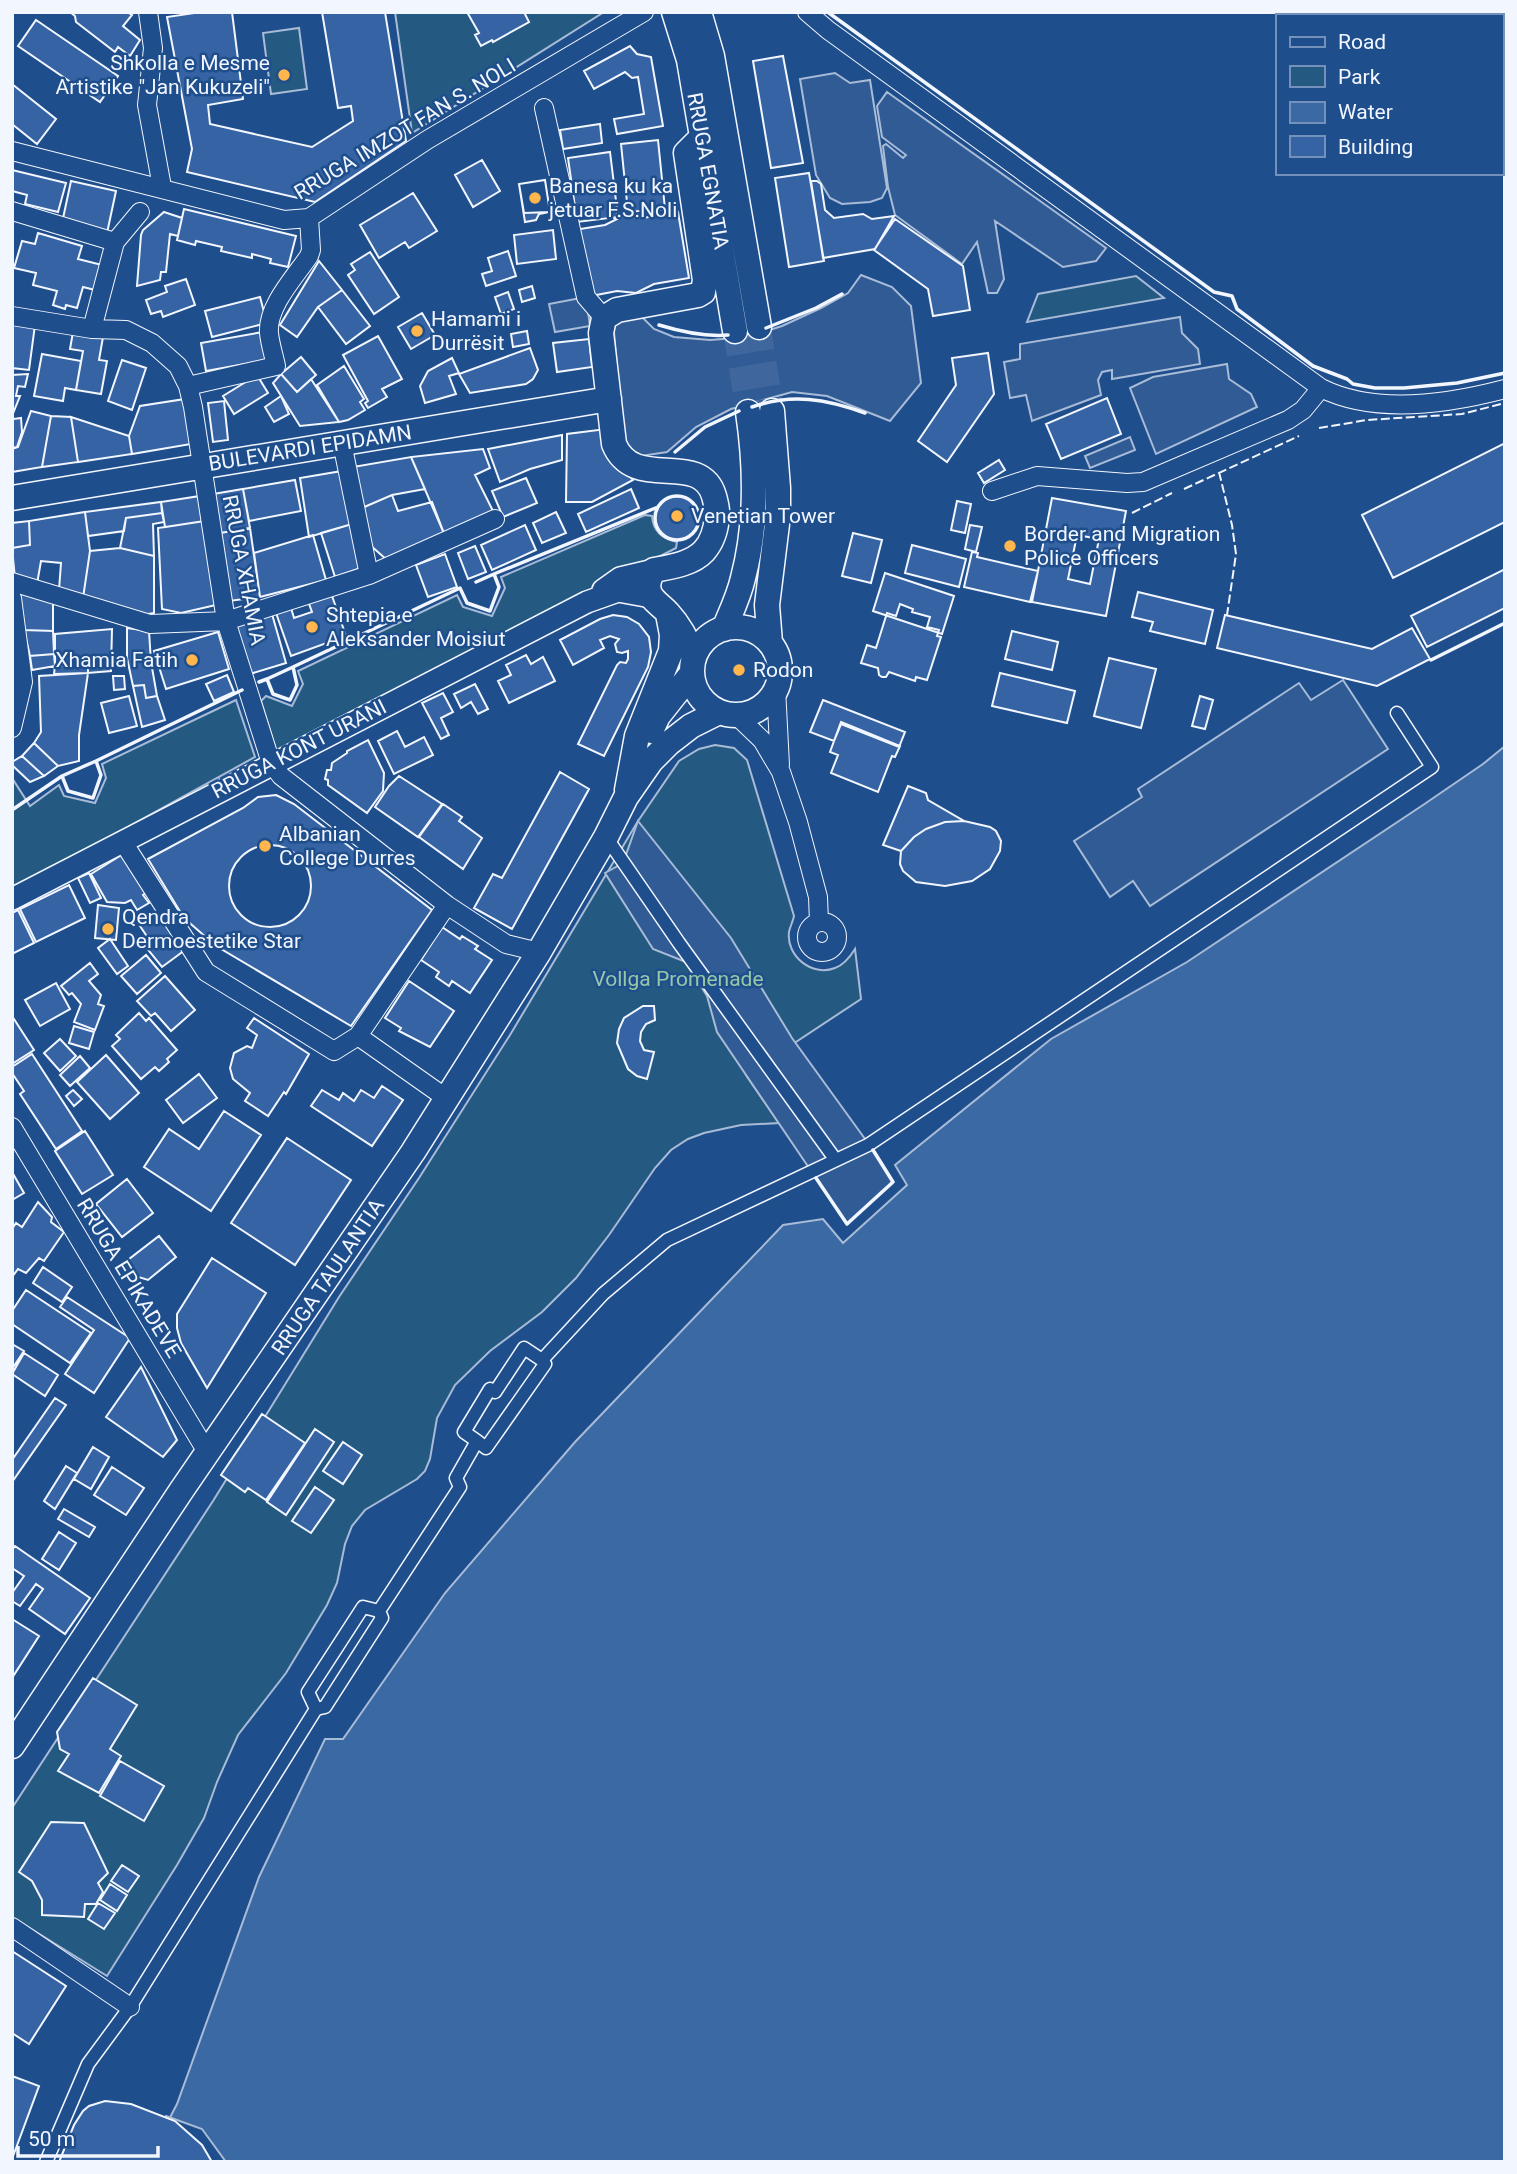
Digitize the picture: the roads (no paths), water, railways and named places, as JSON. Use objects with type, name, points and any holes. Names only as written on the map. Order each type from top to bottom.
[{"type":"main road","name":"RRUGA EGNATIA","points":[[674,12],[689,60],[702,137],[747,329],[712,56],[699,12]]},
{"type":"main road","points":[[609,399],[601,333],[604,318],[617,310],[703,292],[705,280],[686,153],[702,137]]},
{"type":"main road","name":"BULEVARDI EPIDAMN","points":[[12,498],[609,399]]},
{"type":"main road","name":"RRUGA KONT URANI","points":[[609,399],[617,453],[625,461],[654,472],[679,471],[698,475],[711,488],[718,509],[715,531],[703,552],[680,565],[654,570]]},
{"type":"main road","points":[[724,629],[741,586],[749,547],[754,488],[751,436],[760,412],[779,488],[767,605],[770,643]]},
{"type":"main road","points":[[654,570],[649,579],[648,590],[687,638],[694,685],[708,706],[728,714],[746,714],[764,705],[776,688],[780,670],[770,643],[749,629],[724,629],[706,639],[693,665]]},
{"type":"main road","points":[[626,797],[637,736],[671,651],[672,635],[659,604]]},
{"type":"main road","name":"RRUGA TAULANTIA","points":[[626,797],[658,716],[693,665]]},
{"type":"main road","name":"RRUGA TAULANTIA","points":[[12,1746],[207,1452],[337,1265],[446,1098],[539,952],[606,837],[626,797],[650,761],[691,726],[728,714]]},
{"type":"street","points":[[148,12],[153,48],[147,105],[162,187]]},
{"type":"street","name":"RRUGA IMZOT FAN S. NOLI","points":[[12,151],[285,220],[309,218],[428,140],[644,12]]},
{"type":"street","points":[[807,12],[828,30],[1321,388],[1355,400],[1385,403],[1460,399],[1505,389]]},
{"type":"street","points":[[544,108],[586,297],[604,318]]},
{"type":"street","points":[[92,329],[114,242],[140,212]]},
{"type":"street","points":[[13,214],[114,242]]},
{"type":"street","points":[[12,316],[92,329],[126,330],[167,354],[178,366],[188,386],[276,366],[269,331],[280,299],[309,256],[309,218]]},
{"type":"street","name":"RRUGA XHAMIA","points":[[188,386],[226,621],[271,763]]},
{"type":"street","points":[[992,491],[1037,477],[1127,483],[1154,479],[1288,420],[1303,410],[1321,388]]},
{"type":"street","points":[[342,443],[369,575]]},
{"type":"street","points":[[12,582],[150,624],[226,621],[369,575],[495,519]]},
{"type":"street","name":"RRUGA KONT URANI","points":[[587,602],[620,578],[654,570]]},
{"type":"street","name":"RRUGA KONT URANI","points":[[12,898],[587,602],[618,591],[659,604]]},
{"type":"street","points":[[12,598],[23,682],[12,728]]},
{"type":"street","points":[[776,688],[780,772]]},
{"type":"street","points":[[542,1360],[603,1294],[667,1240],[868,1145],[1432,767],[1397,713]]},
{"type":"street","points":[[728,714],[762,740],[780,772],[798,822],[818,897],[818,922]]},
{"type":"street","points":[[271,763],[281,776],[447,905],[506,944],[539,952]]},
{"type":"street","points":[[606,837],[835,1159]]},
{"type":"street","points":[[123,842],[206,972],[334,1051],[358,1036],[447,905]]},
{"type":"street","points":[[358,1036],[446,1098]]},
{"type":"street","name":"RRUGA EPIKADEVE","points":[[12,1127],[207,1452]]},
{"type":"street","points":[[524,1348],[542,1360],[545,1364],[486,1448],[464,1432],[524,1348]]},
{"type":"street","points":[[379,1611],[460,1486],[456,1478],[477,1441]]},
{"type":"street","points":[[316,1709],[307,1692],[363,1608],[379,1611]]},
{"type":"street","points":[[46,2162],[88,2064],[130,2007],[316,1709],[325,1707],[356,1662],[382,1618],[379,1611]]},
{"type":"street","points":[[12,1927],[130,2007]]},
{"type":"water","points":[[1505,746],[1505,2162],[147,2162],[177,2104],[259,1877],[325,1739],[343,1739],[445,1593],[575,1442],[783,1225],[823,1219],[843,1243],[907,1185],[895,1165],[1051,1039],[1187,962],[1423,805]]},
{"type":"tunnel","points":[[759,327],[772,411]]},
{"type":"tunnel","points":[[735,331],[748,412]]},
{"type":"place","name":"Shkolla e Mesme Artistike \"Jan Kukuzeli\"","points":[[284,75]]},
{"type":"place","name":"Banesa ku ka jetuar F.S.Noli","points":[[535,198]]},
{"type":"place","name":"Hamami i Durrësit","points":[[417,331]]},
{"type":"place","name":"Venetian Tower","points":[[677,516]]},
{"type":"place","name":"Border and Migration Police Officers","points":[[1010,546]]},
{"type":"place","name":"Shtepia e Aleksander Moisiut","points":[[312,627]]},
{"type":"place","name":"Xhamia Fatih","points":[[192,660]]},
{"type":"place","name":"Rodon","points":[[739,670]]},
{"type":"place","name":"Albanian College Durres","points":[[265,846]]},
{"type":"place","name":"Qendra Dermoestetike Star","points":[[108,929]]},
{"type":"park label","name":"Vollga Promenade","points":[[678,979]]}]
